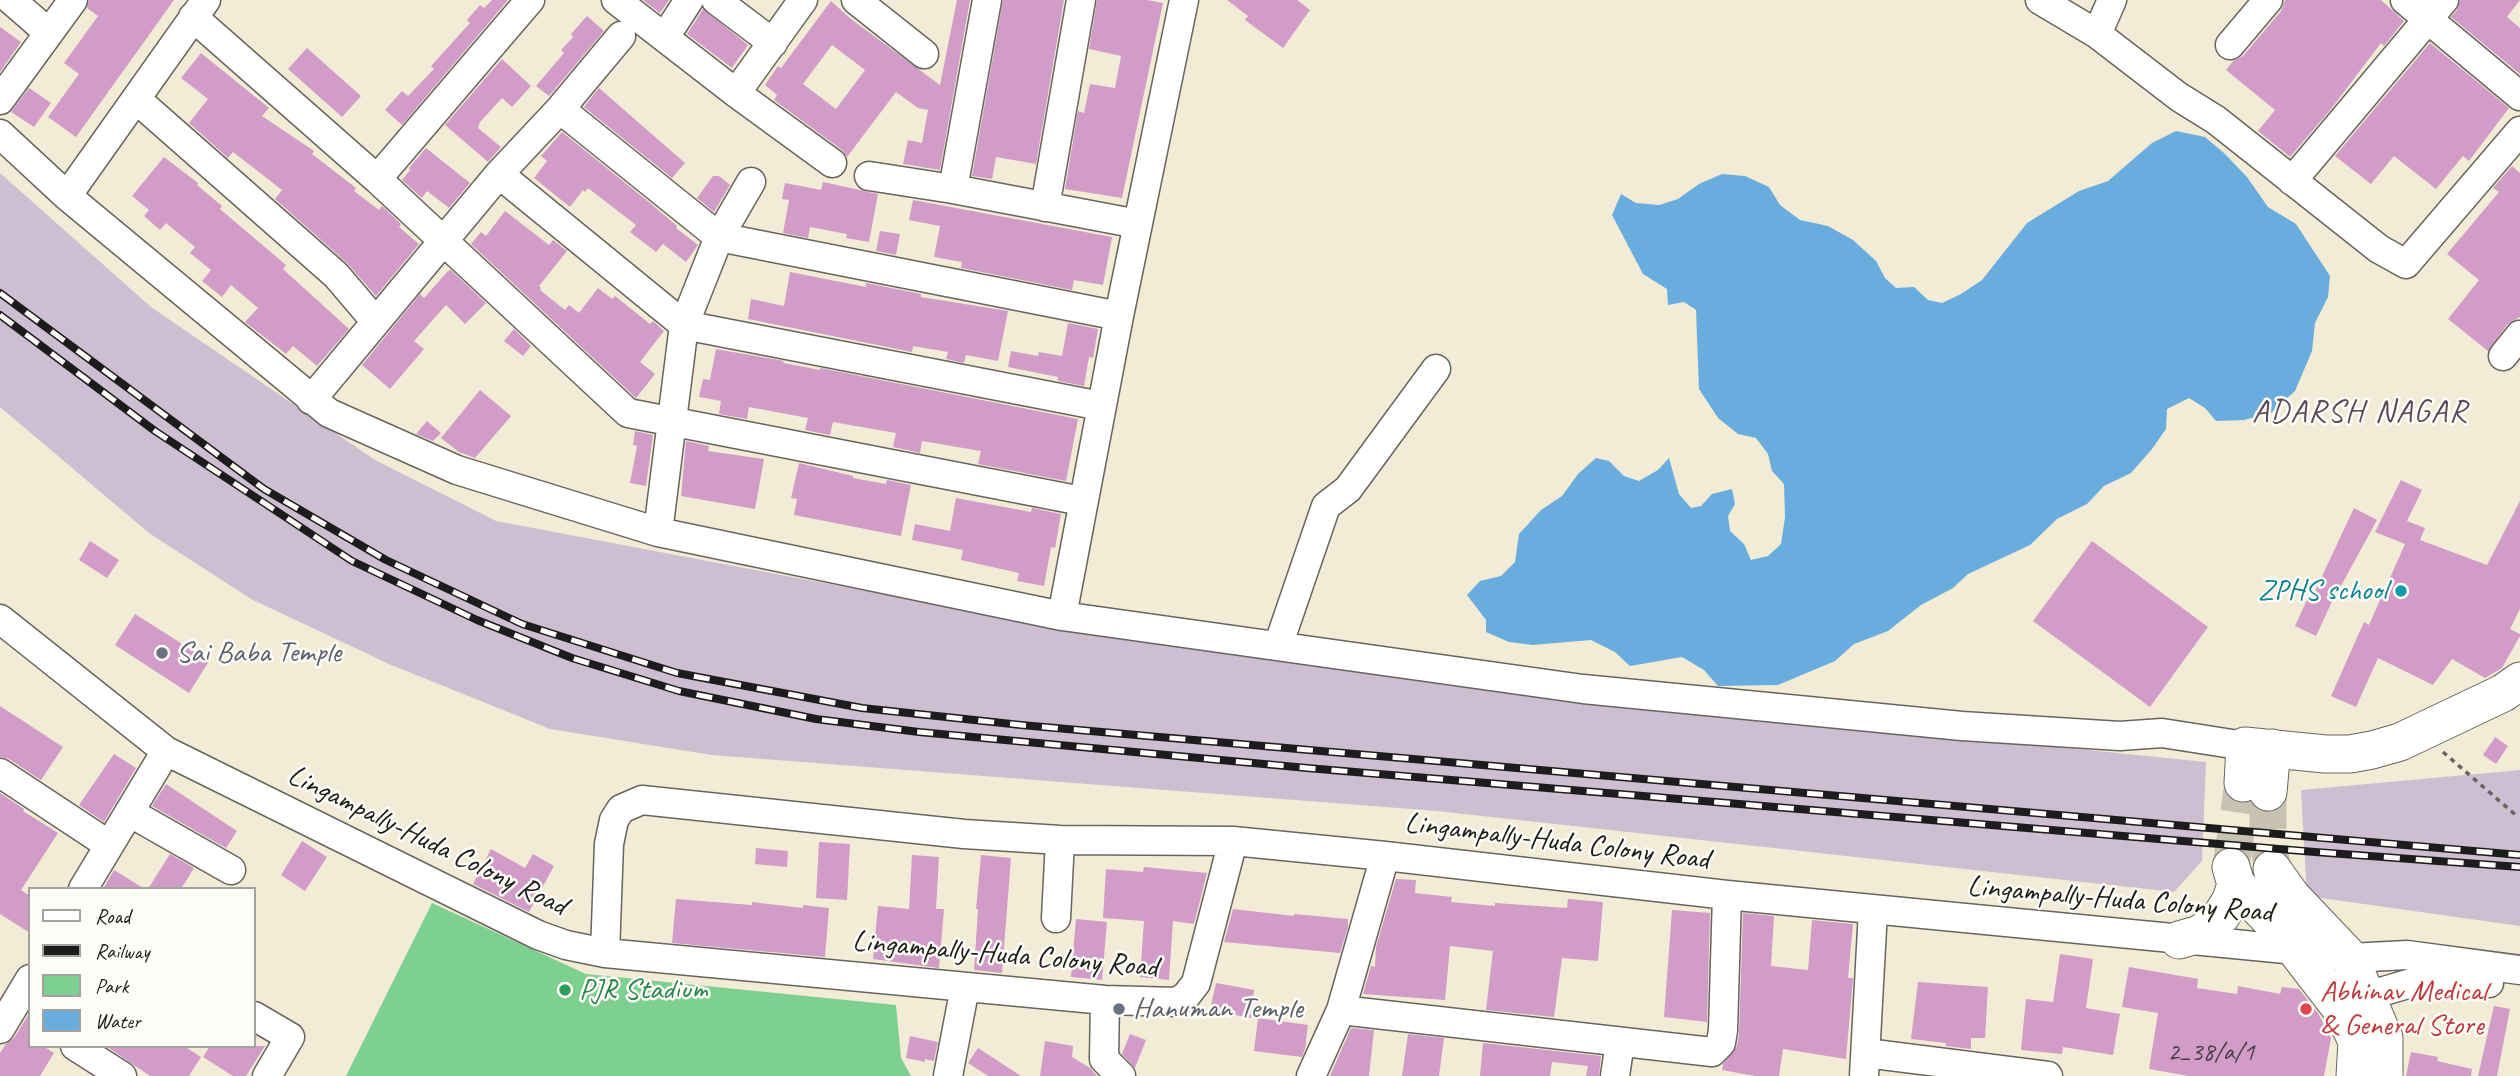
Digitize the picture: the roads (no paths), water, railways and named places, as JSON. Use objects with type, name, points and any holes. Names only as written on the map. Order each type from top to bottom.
[{"type":"main road","points":[[2257,766],[2325,754],[2350,754],[2400,742],[2503,692],[2520,681]]},
{"type":"main road","points":[[2257,766],[2319,771],[2346,770],[2390,761],[2491,716],[2520,698]]},
{"type":"main road","points":[[2272,869],[2292,897],[2350,958],[2384,1038],[2384,1076]]},
{"type":"main road","points":[[2179,940],[2200,934],[2221,916],[2231,900],[2234,876],[2282,932],[2342,1010],[2357,1041],[2355,1076]]},
{"type":"street","points":[[11,0],[49,33]]},
{"type":"street","points":[[0,100],[73,0]]},
{"type":"street","points":[[377,179],[530,0]]},
{"type":"street","points":[[616,0],[832,163]]},
{"type":"street","points":[[665,37],[689,0]]},
{"type":"street","points":[[716,0],[773,43]]},
{"type":"street","points":[[736,93],[803,0]]},
{"type":"street","points":[[856,0],[924,54]]},
{"type":"street","points":[[953,189],[987,0]]},
{"type":"street","points":[[1045,207],[1081,0]]},
{"type":"street","points":[[1062,616],[1082,501],[1184,0]]},
{"type":"street","points":[[2040,0],[2097,34],[2179,97],[2216,120],[2379,249],[2406,264],[2520,131]]},
{"type":"street","points":[[2097,34],[2112,0]]},
{"type":"street","points":[[2230,45],[2268,0]]},
{"type":"street","points":[[2405,0],[2436,9],[2520,96]]},
{"type":"street","points":[[67,196],[200,9],[442,242],[628,413],[1082,501]]},
{"type":"street","points":[[2292,181],[2436,9]]},
{"type":"street","points":[[311,400],[499,174],[560,109],[621,36]]},
{"type":"street","points":[[136,99],[336,275],[376,322]]},
{"type":"street","points":[[560,109],[719,237],[1119,316]]},
{"type":"street","points":[[0,134],[67,196],[329,413],[457,470],[658,532],[1062,616],[1583,689],[1962,726],[2120,736],[2160,748],[2257,766]]},
{"type":"street","points":[[499,174],[684,324],[1101,406]]},
{"type":"street","points":[[869,176],[1138,224]]},
{"type":"street","points":[[658,532],[674,421],[684,324],[719,237],[751,182]]},
{"type":"street","points":[[1278,646],[1326,506],[1348,489],[1436,369]]},
{"type":"street","name":"Lingampally-Huda Colony Road","points":[[0,619],[166,751],[538,935],[566,945],[605,953],[1105,1000],[1177,1002],[1186,996],[1196,983],[1233,841],[1873,910],[2296,950],[2350,958],[2407,955],[2520,970]]},
{"type":"street","points":[[84,887],[166,751]]},
{"type":"street","points":[[0,773],[109,845]]},
{"type":"street","points":[[605,953],[609,844],[614,820],[621,808],[642,800],[964,834],[1060,840],[1233,841]]},
{"type":"street","points":[[129,812],[231,870]]},
{"type":"street","points":[[1056,918],[1060,840]]},
{"type":"street","points":[[1311,1076],[1341,1010],[1385,856]]},
{"type":"street","points":[[1341,1010],[1713,1052],[1720,1043],[1723,1030],[1727,895]]},
{"type":"street","points":[[1873,910],[1865,1064],[2048,1076]]},
{"type":"street","points":[[2367,996],[2418,981],[2520,985]]},
{"type":"street","points":[[14,1018],[28,984]]},
{"type":"street","points":[[948,1076],[965,987]]},
{"type":"street","points":[[1105,1000],[1104,1059],[1121,1076]]},
{"type":"street","points":[[256,1017],[290,1037],[267,1076]]},
{"type":"street","points":[[1615,1076],[1620,1042]]},
{"type":"street","points":[[78,1048],[119,1075]]},
{"type":"water","points":[[2176,131],[2205,137],[2224,153],[2247,177],[2268,207],[2296,224],[2330,276],[2328,297],[2315,323],[2312,351],[2295,391],[2271,413],[2244,420],[2216,421],[2205,408],[2189,398],[2167,409],[2166,429],[2131,473],[2104,486],[2087,504],[2057,519],[2030,545],[1968,574],[1953,588],[1921,605],[1888,631],[1854,644],[1835,661],[1778,685],[1718,686],[1704,670],[1682,657],[1630,666],[1615,652],[1591,640],[1533,645],[1509,642],[1486,632],[1486,620],[1467,595],[1480,581],[1501,576],[1515,562],[1519,534],[1541,510],[1562,496],[1578,474],[1596,458],[1609,461],[1624,476],[1639,481],[1658,470],[1669,458],[1679,494],[1691,508],[1701,506],[1712,494],[1732,489],[1735,504],[1728,516],[1730,531],[1744,544],[1751,560],[1768,556],[1781,544],[1785,517],[1784,484],[1772,471],[1768,454],[1756,438],[1738,434],[1718,418],[1699,389],[1696,310],[1684,302],[1668,305],[1667,289],[1643,274],[1612,215],[1621,194],[1636,203],[1659,205],[1678,199],[1699,184],[1722,174],[1745,176],[1769,187],[1780,205],[1800,220],[1828,226],[1853,240],[1876,261],[1885,278],[1896,288],[1914,287],[1928,300],[1942,303],[1982,280],[2027,223],[2079,191],[2108,181],[2152,143]]},
{"type":"tunnel","points":[[2231,867],[2243,783]]},
{"type":"tunnel","points":[[2268,792],[2272,869]]},
{"type":"railway","points":[[0,293],[264,489],[386,560],[522,624],[677,673],[862,708],[1021,725],[2520,855]]},
{"type":"railway","points":[[0,315],[155,431],[352,561],[477,620],[572,658],[679,691],[816,719],[919,732],[1307,768],[2520,867]]},
{"type":"place","name":"ZPHS school","points":[[2401,591]]},
{"type":"place","name":"Sai Baba Temple","points":[[162,653]]},
{"type":"place","name":"PJR Stadium","points":[[565,990]]},
{"type":"place","name":"Hanuman Temple","points":[[1119,1009]]},
{"type":"place","name":"Abhinav Medical & General Store","points":[[2306,1009]]},
{"type":"district","name":"ADARSH NAGAR","points":[[2360,413]]}]
